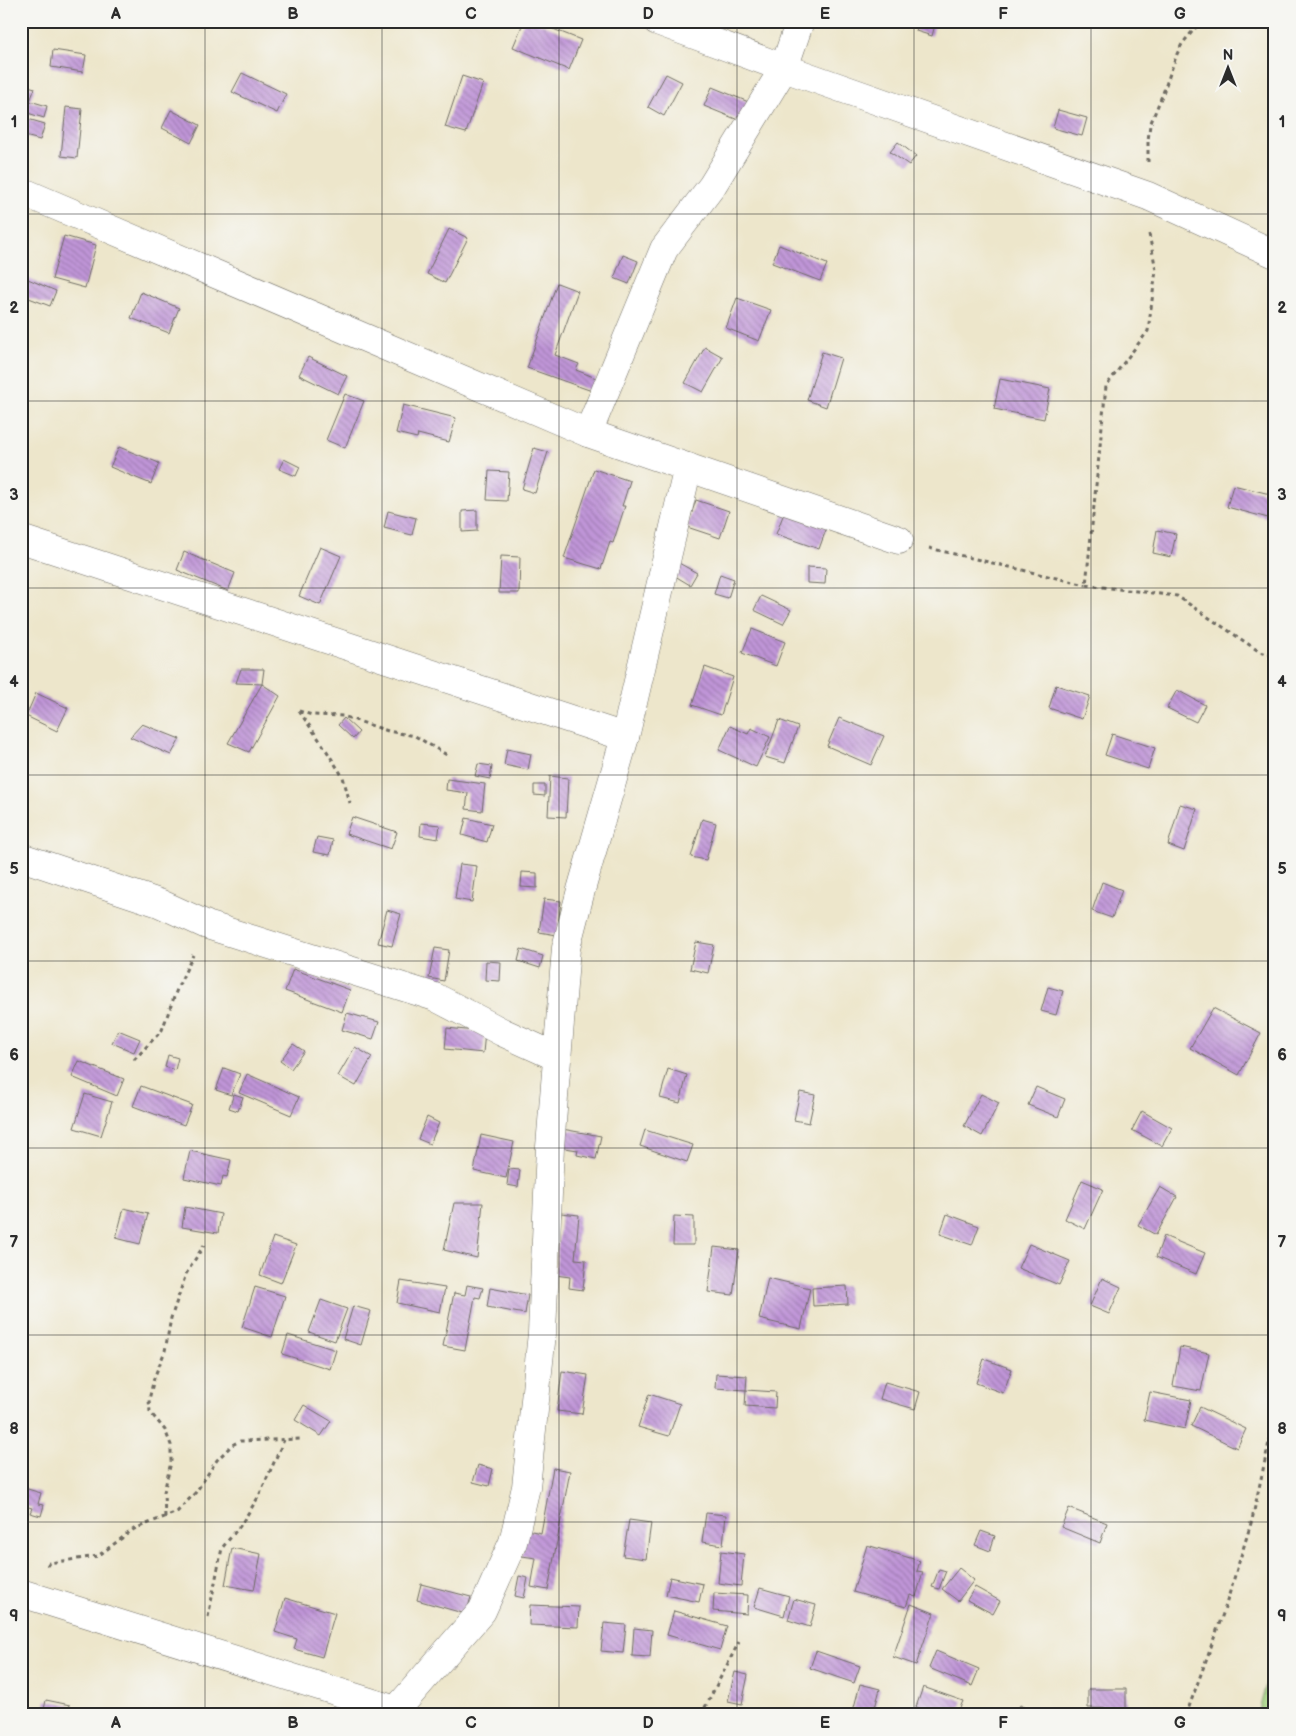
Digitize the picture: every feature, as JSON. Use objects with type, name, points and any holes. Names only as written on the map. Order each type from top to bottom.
[{"type":"street","points":[[657,21],[784,68],[1148,196],[1275,254]]},
{"type":"street","points":[[588,433],[664,249],[712,186],[784,68],[800,21]]},
{"type":"street","points":[[21,191],[588,433],[899,540]]},
{"type":"street","points":[[22,1593],[394,1712],[482,1611],[513,1542],[526,1487],[542,1333],[550,1146],[566,948],[625,737],[688,467]]},
{"type":"street","points":[[21,539],[625,737]]},
{"type":"street","points":[[21,856],[159,903],[207,925],[435,997],[502,1032],[557,1057]]},
{"type":"path","points":[[1086,585],[1106,386],[1148,331],[1156,270],[1150,240],[1148,196],[1148,140],[1150,125],[1177,54],[1182,44],[1201,21]]},
{"type":"path","points":[[899,540],[1086,585],[1177,596],[1260,652],[1275,656]]},
{"type":"path","points":[[350,803],[342,777],[323,745],[299,711],[312,715],[343,716],[388,732],[415,736],[447,755]]},
{"type":"path","points":[[134,1060],[162,1030],[177,989],[207,925]]},
{"type":"path","points":[[165,1517],[164,1492],[170,1462],[170,1445],[165,1430],[150,1412],[149,1400],[154,1378],[164,1351],[170,1318],[186,1274],[204,1245]]},
{"type":"path","points":[[1186,1715],[1224,1611],[1252,1520],[1275,1415]]},
{"type":"path","points":[[22,1593],[49,1563],[98,1556],[134,1529],[176,1512],[232,1445],[240,1441],[302,1439]]},
{"type":"path","points":[[204,1650],[210,1604],[222,1548],[240,1526],[259,1496],[284,1440]]},
{"type":"path","points":[[701,1715],[740,1642]]},
{"type":"green space","points":[[1275,1663],[1275,1715],[1258,1715],[1269,1672]]},
{"type":"building","points":[[524,21],[533,21],[581,40],[569,70],[513,47]]},
{"type":"building","points":[[919,21],[936,21],[932,36],[916,31]]},
{"type":"building","points":[[53,50],[86,55],[83,72],[51,67]]},
{"type":"building","points":[[242,73],[286,94],[277,113],[232,92]]},
{"type":"building","points":[[666,74],[682,82],[664,116],[648,107]]},
{"type":"building","points":[[462,76],[483,83],[466,133],[445,127]]},
{"type":"building","points":[[21,84],[35,88],[30,101],[47,106],[44,118],[21,111]]},
{"type":"building","points":[[712,87],[751,103],[743,122],[704,106]]},
{"type":"building","points":[[66,107],[82,109],[77,158],[61,156]]},
{"type":"building","points":[[171,110],[200,125],[191,143],[162,128]]},
{"type":"building","points":[[1058,110],[1087,118],[1082,136],[1053,128]]},
{"type":"building","points":[[21,117],[45,124],[40,140],[21,135]]},
{"type":"building","points":[[898,142],[916,156],[909,165],[890,152]]},
{"type":"building","points":[[449,229],[468,238],[445,283],[427,274]]},
{"type":"building","points":[[64,236],[96,245],[85,288],[52,279]]},
{"type":"building","points":[[779,245],[827,264],[820,281],[772,263]]},
{"type":"building","points":[[623,255],[638,261],[629,284],[614,278]]},
{"type":"building","points":[[21,276],[56,291],[50,306],[21,295]]},
{"type":"building","points":[[557,283],[578,291],[555,355],[579,364],[576,370],[596,378],[592,391],[527,368]]},
{"type":"building","points":[[141,292],[179,308],[169,333],[131,318]]},
{"type":"building","points":[[737,298],[771,310],[759,341],[726,328]]},
{"type":"building","points":[[705,347],[723,357],[703,392],[685,383]]},
{"type":"building","points":[[822,352],[841,358],[826,407],[807,400]]},
{"type":"building","points":[[308,357],[347,376],[338,394],[299,375]]},
{"type":"building","points":[[1000,379],[1050,389],[1044,419],[994,409]]},
{"type":"building","points":[[345,394],[364,401],[345,448],[326,440]]},
{"type":"building","points":[[403,405],[456,418],[449,442],[418,434],[417,438],[396,433]]},
{"type":"building","points":[[119,447],[159,463],[151,484],[110,467]]},
{"type":"building","points":[[534,448],[548,452],[535,493],[522,489]]},
{"type":"building","points":[[284,459],[300,467],[296,476],[279,469]]},
{"type":"building","points":[[594,469],[630,481],[622,506],[625,506],[613,543],[610,542],[601,569],[564,558]]},
{"type":"building","points":[[489,471],[509,472],[507,501],[487,500]]},
{"type":"building","points":[[1233,485],[1274,495],[1268,518],[1227,507]]},
{"type":"building","points":[[696,500],[729,511],[720,538],[687,527]]},
{"type":"building","points":[[477,510],[477,531],[462,532],[462,511]]},
{"type":"building","points":[[388,511],[416,518],[412,535],[384,528]]},
{"type":"building","points":[[784,513],[827,527],[819,549],[776,534]]},
{"type":"building","points":[[1157,530],[1176,534],[1171,557],[1153,553]]},
{"type":"building","points":[[320,547],[341,556],[320,605],[299,596]]},
{"type":"building","points":[[184,552],[235,573],[228,591],[177,570]]},
{"type":"building","points":[[501,556],[520,557],[519,593],[499,593]]},
{"type":"building","points":[[677,562],[697,573],[690,585],[670,573]]},
{"type":"building","points":[[807,567],[826,568],[825,584],[807,583]]},
{"type":"building","points":[[720,574],[734,579],[728,598],[714,594]]},
{"type":"building","points":[[761,596],[791,610],[783,624],[754,610]]},
{"type":"building","points":[[752,629],[785,642],[776,666],[742,653]]},
{"type":"building","points":[[705,667],[733,677],[721,715],[692,705]]},
{"type":"building","points":[[241,669],[264,669],[262,684],[236,683]]},
{"type":"building","points":[[262,684],[280,696],[249,752],[228,743]]},
{"type":"building","points":[[1056,685],[1090,696],[1082,719],[1049,708]]},
{"type":"building","points":[[1177,690],[1205,705],[1196,722],[1167,708]]},
{"type":"building","points":[[36,693],[68,708],[57,731],[26,716]]},
{"type":"building","points":[[344,718],[359,732],[353,739],[338,725]]},
{"type":"building","points":[[839,718],[884,736],[871,765],[827,746]]},
{"type":"building","points":[[779,720],[798,727],[785,763],[765,757]]},
{"type":"building","points":[[142,724],[180,739],[171,755],[130,737]]},
{"type":"building","points":[[730,726],[748,734],[751,728],[770,737],[756,767],[719,750]]},
{"type":"building","points":[[1112,734],[1155,748],[1148,769],[1105,755]]},
{"type":"building","points":[[507,749],[531,754],[528,770],[504,765]]},
{"type":"building","points":[[478,764],[492,766],[490,779],[475,776]]},
{"type":"building","points":[[550,776],[568,778],[566,817],[548,816]]},
{"type":"building","points":[[447,779],[485,784],[482,811],[466,809],[468,793],[446,790]]},
{"type":"building","points":[[534,785],[545,785],[545,796],[534,795]]},
{"type":"building","points":[[1180,804],[1197,809],[1184,851],[1168,845]]},
{"type":"building","points":[[352,817],[397,832],[391,849],[346,834]]},
{"type":"building","points":[[466,818],[492,824],[487,842],[462,835]]},
{"type":"building","points":[[702,819],[716,823],[706,860],[691,857]]},
{"type":"building","points":[[421,823],[440,825],[438,839],[420,836]]},
{"type":"building","points":[[317,837],[333,840],[330,855],[313,852]]},
{"type":"building","points":[[460,864],[477,866],[472,902],[455,899]]},
{"type":"building","points":[[522,872],[537,873],[537,888],[521,887]]},
{"type":"building","points":[[1102,882],[1122,890],[1112,918],[1092,911]]},
{"type":"building","points":[[544,899],[561,901],[557,935],[539,932]]},
{"type":"building","points":[[387,910],[401,914],[392,946],[378,943]]},
{"type":"building","points":[[696,942],[714,945],[708,973],[690,969]]},
{"type":"building","points":[[435,948],[449,950],[444,981],[429,978]]},
{"type":"building","points":[[521,949],[543,956],[540,968],[518,961]]},
{"type":"building","points":[[486,961],[501,962],[500,981],[485,980]]},
{"type":"building","points":[[293,969],[350,990],[342,1012],[285,991]]},
{"type":"building","points":[[1048,987],[1063,991],[1056,1015],[1041,1011]]},
{"type":"building","points":[[1213,1008],[1261,1033],[1239,1075],[1190,1048]]},
{"type":"building","points":[[347,1013],[379,1022],[373,1039],[342,1030]]},
{"type":"building","points":[[447,1028],[485,1032],[483,1053],[445,1049]]},
{"type":"building","points":[[118,1030],[140,1039],[134,1052],[112,1043]]},
{"type":"building","points":[[293,1044],[304,1051],[291,1069],[280,1061]]},
{"type":"building","points":[[355,1047],[372,1057],[356,1086],[338,1076]]},
{"type":"building","points":[[168,1055],[178,1058],[175,1070],[165,1067]]},
{"type":"building","points":[[79,1061],[124,1079],[117,1096],[72,1077]]},
{"type":"building","points":[[224,1068],[240,1074],[231,1095],[216,1090]]},
{"type":"building","points":[[668,1069],[687,1075],[680,1103],[660,1098]]},
{"type":"building","points":[[247,1074],[299,1097],[291,1115],[239,1093]]},
{"type":"building","points":[[141,1086],[192,1105],[184,1125],[133,1106]]},
{"type":"building","points":[[1036,1087],[1065,1099],[1058,1117],[1028,1105]]},
{"type":"building","points":[[800,1092],[815,1095],[809,1123],[794,1120]]},
{"type":"building","points":[[85,1094],[112,1102],[101,1136],[74,1128]]},
{"type":"building","points":[[234,1094],[243,1097],[238,1111],[229,1108]]},
{"type":"building","points":[[981,1094],[999,1103],[982,1136],[964,1126]]},
{"type":"building","points":[[1142,1111],[1172,1128],[1162,1146],[1132,1130]]},
{"type":"building","points":[[427,1117],[439,1123],[430,1144],[418,1139]]},
{"type":"building","points":[[562,1129],[601,1136],[596,1159],[577,1155],[578,1150],[558,1147]]},
{"type":"building","points":[[645,1130],[693,1145],[687,1162],[640,1146]]},
{"type":"building","points":[[481,1135],[514,1142],[506,1178],[474,1171]]},
{"type":"building","points":[[190,1151],[231,1160],[227,1177],[223,1176],[221,1186],[184,1178]]},
{"type":"building","points":[[509,1169],[520,1170],[518,1187],[507,1185]]},
{"type":"building","points":[[1082,1180],[1103,1189],[1085,1229],[1065,1219]]},
{"type":"building","points":[[1160,1187],[1177,1197],[1156,1235],[1138,1225]]},
{"type":"building","points":[[454,1203],[483,1203],[477,1258],[444,1250]]},
{"type":"building","points":[[185,1207],[221,1214],[218,1233],[182,1227]]},
{"type":"building","points":[[124,1208],[148,1214],[140,1244],[116,1238]]},
{"type":"building","points":[[561,1213],[579,1215],[575,1259],[586,1260],[583,1290],[569,1288],[570,1277],[555,1275]]},
{"type":"building","points":[[947,1214],[979,1226],[972,1245],[940,1234]]},
{"type":"building","points":[[674,1216],[694,1217],[694,1245],[673,1245]]},
{"type":"building","points":[[1164,1236],[1205,1253],[1196,1274],[1156,1257]]},
{"type":"building","points":[[273,1237],[296,1245],[281,1283],[260,1275]]},
{"type":"building","points":[[1029,1244],[1070,1261],[1059,1285],[1018,1268]]},
{"type":"building","points":[[714,1247],[739,1250],[733,1295],[708,1292]]},
{"type":"building","points":[[768,1278],[810,1288],[801,1329],[759,1319]]},
{"type":"building","points":[[1102,1278],[1121,1287],[1109,1314],[1090,1306]]},
{"type":"building","points":[[401,1281],[445,1288],[440,1312],[397,1303]]},
{"type":"building","points":[[467,1285],[483,1288],[480,1298],[475,1297],[465,1350],[443,1346],[454,1293],[465,1295]]},
{"type":"building","points":[[847,1286],[848,1304],[813,1306],[812,1288]]},
{"type":"building","points":[[255,1287],[285,1296],[272,1337],[242,1327]]},
{"type":"building","points":[[490,1288],[528,1295],[525,1314],[487,1307]]},
{"type":"building","points":[[321,1300],[347,1309],[335,1341],[309,1332]]},
{"type":"building","points":[[353,1306],[371,1311],[361,1345],[343,1339]]},
{"type":"building","points":[[288,1335],[336,1350],[330,1369],[282,1354]]},
{"type":"building","points":[[1180,1347],[1209,1353],[1201,1391],[1173,1386]]},
{"type":"building","points":[[984,1359],[1012,1369],[1003,1393],[976,1383]]},
{"type":"building","points":[[562,1371],[588,1375],[582,1414],[557,1411]]},
{"type":"building","points":[[716,1374],[747,1376],[746,1390],[715,1388]]},
{"type":"building","points":[[885,1382],[920,1392],[915,1409],[880,1399]]},
{"type":"building","points":[[746,1390],[776,1392],[775,1408],[745,1406]]},
{"type":"building","points":[[1150,1392],[1191,1400],[1185,1429],[1144,1420]]},
{"type":"building","points":[[649,1394],[680,1404],[669,1436],[638,1427]]},
{"type":"building","points":[[304,1405],[331,1421],[321,1436],[295,1420]]},
{"type":"building","points":[[1200,1407],[1246,1429],[1237,1448],[1191,1426]]},
{"type":"building","points":[[478,1465],[493,1469],[489,1486],[473,1482]]},
{"type":"building","points":[[553,1468],[570,1471],[548,1590],[531,1587],[536,1558],[522,1556],[527,1530],[541,1533]]},
{"type":"building","points":[[21,1487],[41,1493],[38,1504],[44,1505],[41,1516],[30,1513],[32,1508],[21,1505]]},
{"type":"building","points":[[1069,1508],[1107,1523],[1100,1543],[1061,1527]]},
{"type":"building","points":[[706,1513],[726,1515],[723,1545],[702,1542]]},
{"type":"building","points":[[629,1520],[651,1523],[646,1559],[623,1556]]},
{"type":"building","points":[[981,1531],[995,1536],[990,1551],[975,1545]]},
{"type":"building","points":[[867,1545],[920,1561],[917,1571],[923,1572],[916,1597],[910,1595],[906,1607],[853,1592]]},
{"type":"building","points":[[232,1548],[261,1554],[254,1590],[225,1585]]},
{"type":"building","points":[[721,1551],[744,1554],[741,1586],[718,1583]]},
{"type":"building","points":[[959,1568],[974,1580],[958,1601],[942,1589]]},
{"type":"building","points":[[939,1569],[946,1571],[939,1589],[932,1587]]},
{"type":"building","points":[[519,1576],[528,1578],[524,1598],[515,1596]]},
{"type":"building","points":[[670,1577],[703,1584],[699,1602],[666,1595]]},
{"type":"building","points":[[421,1584],[471,1597],[466,1614],[417,1600]]},
{"type":"building","points":[[975,1587],[1000,1601],[993,1614],[967,1600]]},
{"type":"building","points":[[760,1588],[789,1596],[784,1616],[754,1607]]},
{"type":"building","points":[[714,1593],[748,1595],[747,1614],[713,1611]]},
{"type":"building","points":[[285,1598],[335,1613],[322,1657],[294,1649],[297,1639],[275,1632]]},
{"type":"building","points":[[794,1599],[816,1605],[810,1627],[788,1620]]},
{"type":"building","points":[[911,1604],[934,1613],[916,1665],[893,1657]]},
{"type":"building","points":[[530,1605],[579,1607],[578,1627],[529,1625]]},
{"type":"building","points":[[674,1611],[727,1626],[720,1650],[667,1635]]},
{"type":"building","points":[[604,1623],[626,1625],[623,1653],[601,1651]]},
{"type":"building","points":[[634,1628],[652,1630],[650,1657],[632,1656]]},
{"type":"building","points":[[816,1651],[860,1666],[854,1683],[810,1668]]},
{"type":"building","points":[[936,1651],[979,1669],[972,1686],[929,1668]]},
{"type":"building","points":[[735,1672],[748,1675],[742,1704],[728,1701]]},
{"type":"building","points":[[860,1684],[880,1689],[873,1715],[852,1715]]},
{"type":"building","points":[[923,1687],[963,1701],[957,1715],[939,1715],[916,1707]]},
{"type":"building","points":[[1088,1689],[1126,1689],[1126,1709],[1088,1708]]},
{"type":"building","points":[[46,1700],[70,1705],[68,1715],[43,1715]]},
{"type":"building","points":[[1020,1705],[1039,1715],[1014,1715]]}]
